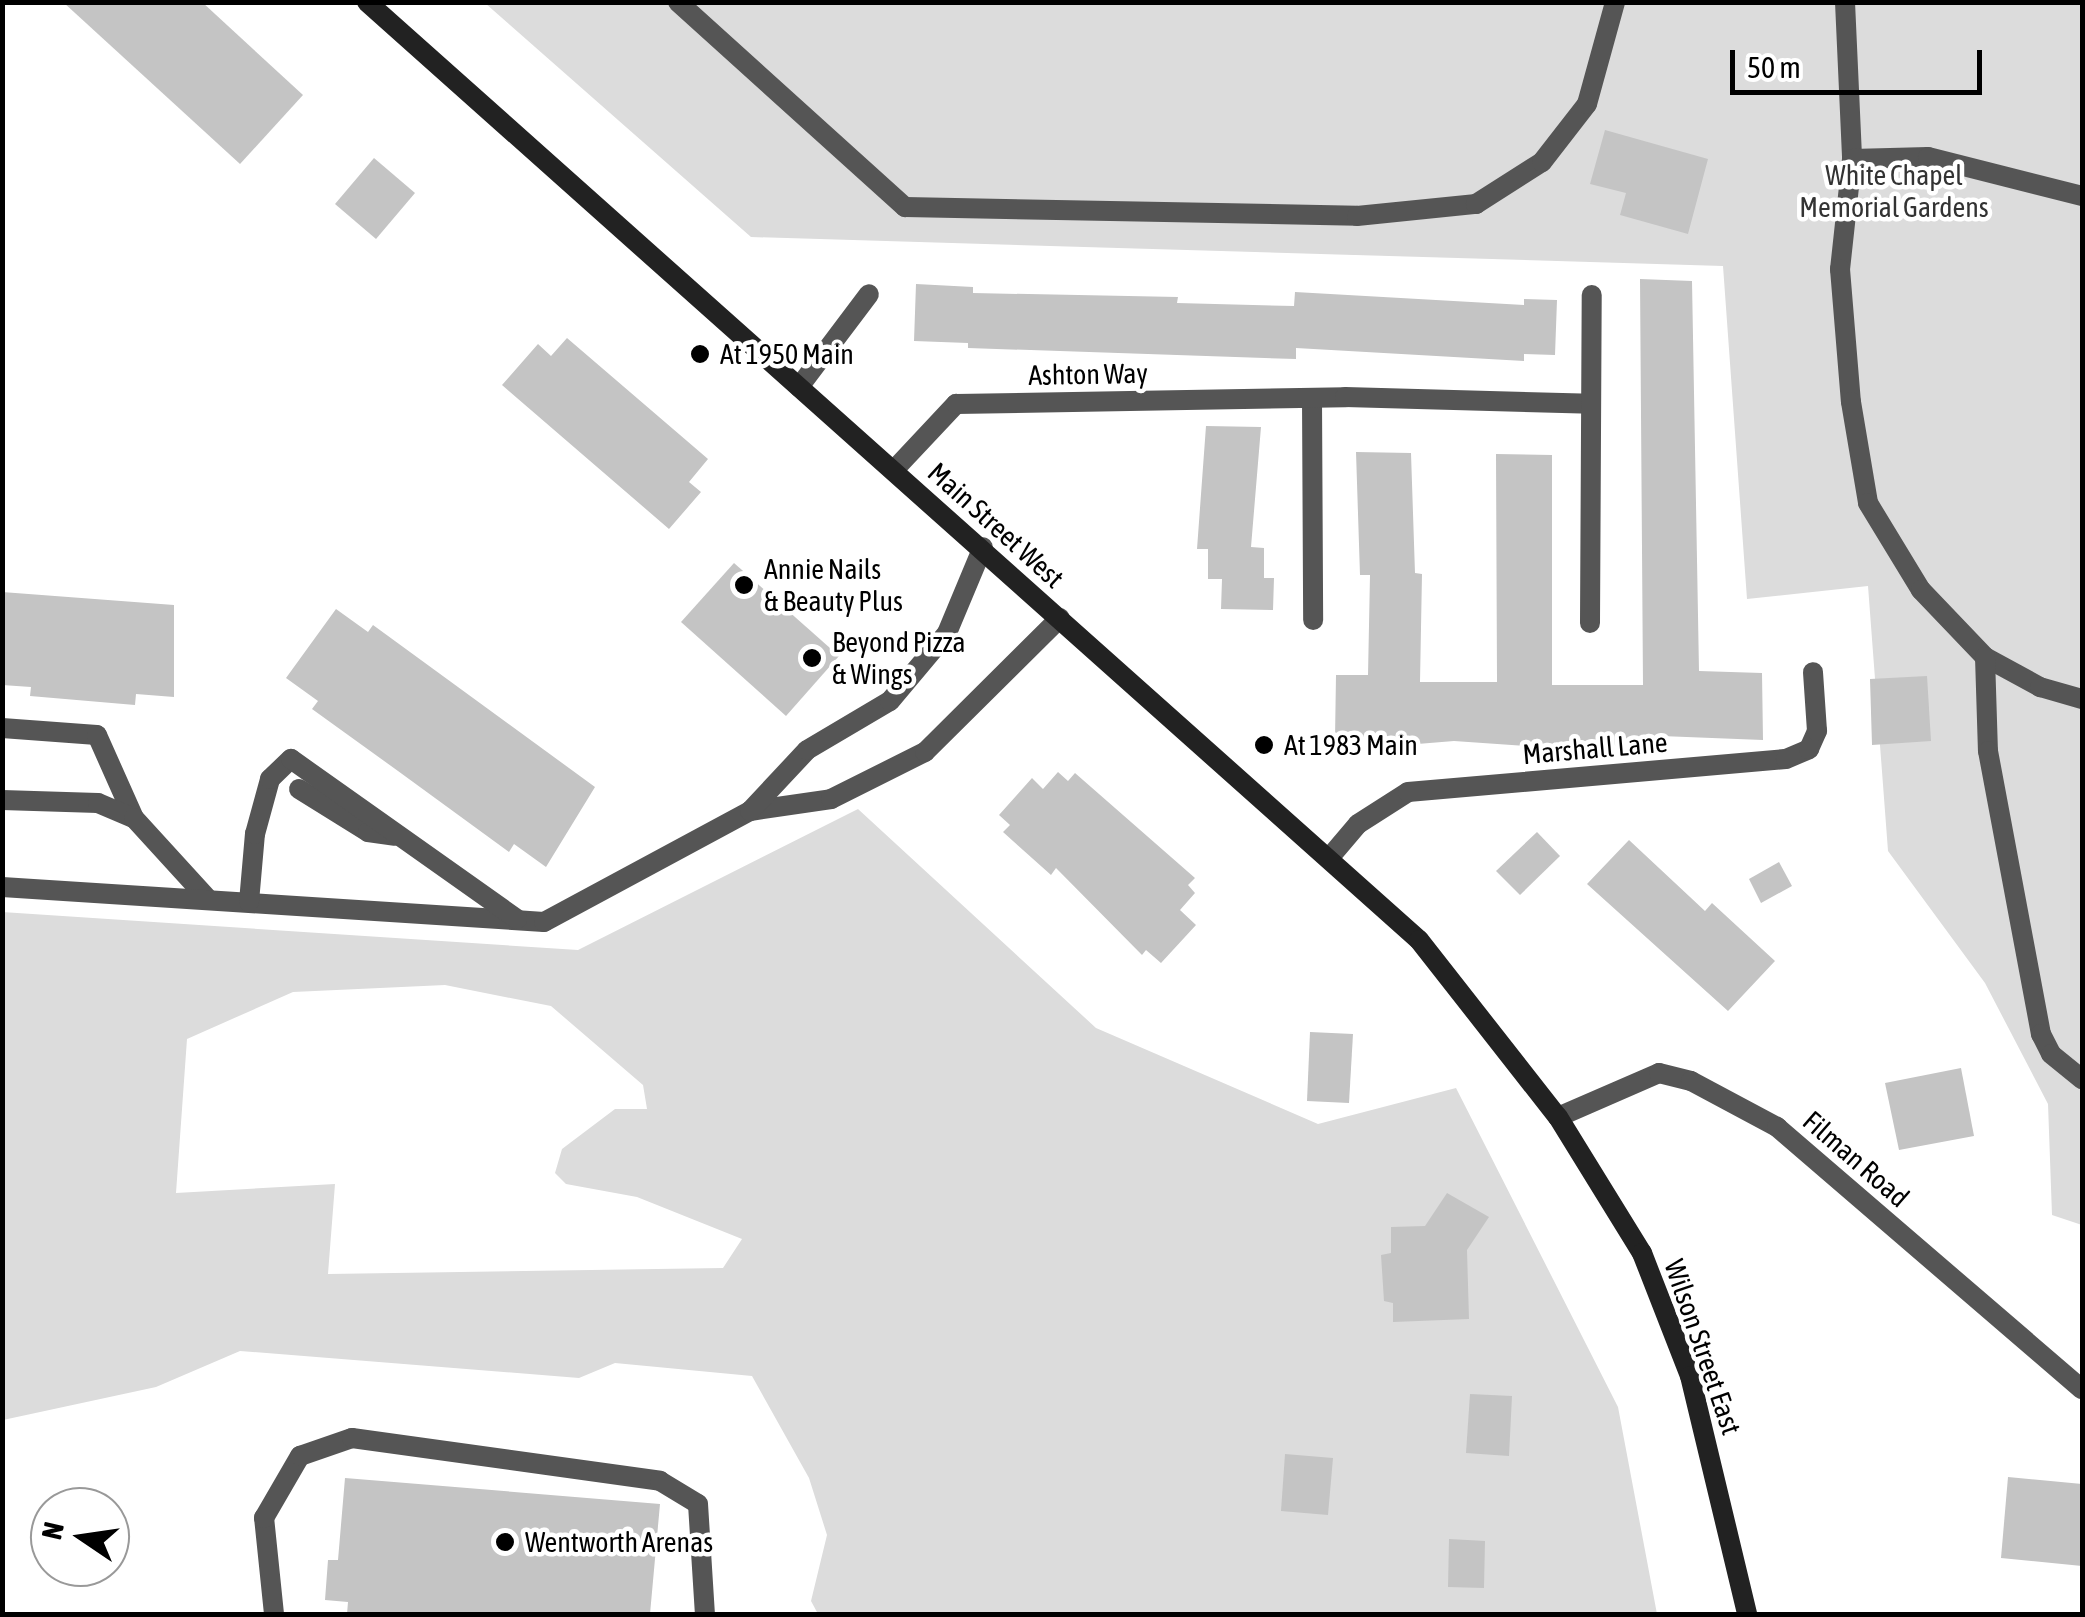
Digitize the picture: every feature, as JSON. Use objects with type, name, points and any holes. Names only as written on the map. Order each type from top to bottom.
[{"type":"main road","name":"Main Street West","points":[[366,2],[1420,940],[1558,1117]]},
{"type":"main road","name":"Wilson Street East","points":[[1558,1117],[1642,1254],[1690,1376],[1747,1614]]},
{"type":"street","points":[[678,2],[906,207],[1357,216],[1476,204],[1542,162],[1587,104],[1615,2]]},
{"type":"street","points":[[1845,2],[1852,159],[1840,269],[1851,402],[1868,503],[1921,590],[1986,657],[2040,687],[2082,700]]},
{"type":"street","points":[[1852,159],[1928,157],[2082,196]]},
{"type":"street","points":[[799,387],[869,294]]},
{"type":"street","points":[[1590,623],[1592,295]]},
{"type":"street","points":[[1312,398],[1313,620]]},
{"type":"street","name":"Ashton Way","points":[[894,470],[956,404],[1312,398],[1592,404]]},
{"type":"street","points":[[2,887],[544,922],[750,811],[806,750],[890,700],[947,633],[983,548]]},
{"type":"street","points":[[750,811],[831,799],[925,752],[1060,618]]},
{"type":"street","points":[[1986,657],[1988,751],[2041,1034],[2051,1054],[2082,1079]]},
{"type":"street","name":"Marshall Lane","points":[[1330,856],[1358,824],[1408,792],[1786,759],[1808,748],[1817,731],[1813,672]]},
{"type":"street","points":[[2,728],[98,735],[134,818],[208,899]]},
{"type":"street","points":[[249,902],[255,834],[270,779],[292,759],[518,920]]},
{"type":"street","points":[[299,789],[368,832],[401,837]]},
{"type":"street","points":[[2,800],[98,803],[134,818]]},
{"type":"street","name":"Filman Road","points":[[1558,1117],[1659,1073],[1691,1081],[1776,1127],[2082,1389]]},
{"type":"street","points":[[274,1614],[264,1518],[300,1456],[352,1438],[660,1480],[698,1504],[706,1614]]},
{"type":"green space","name":"White Chapel Memorial Gardens","points":[[485,3],[2082,3],[2082,1225],[2052,1215],[2048,1104],[1985,983],[1888,851],[1868,586],[1747,599],[1723,266],[751,237]]},
{"type":"green space","points":[[858,809],[1096,1028],[1318,1124],[1456,1088],[1618,1407],[1657,1614],[818,1614],[811,1601],[827,1535],[809,1478],[752,1376],[615,1363],[579,1378],[240,1351],[156,1387],[3,1420],[2,912],[578,950]],"holes":[[[445,985],[551,1006],[643,1085],[647,1109],[615,1109],[562,1149],[555,1173],[566,1184],[637,1197],[742,1239],[723,1268],[328,1274],[335,1184],[176,1193],[187,1039],[293,992]]]},
{"type":"building","points":[[63,2],[202,2],[303,95],[240,164]]},
{"type":"building","points":[[1605,130],[1708,159],[1688,234],[1620,215],[1626,193],[1590,184]]},
{"type":"building","points":[[374,158],[415,193],[376,239],[335,204]]},
{"type":"building","points":[[1640,279],[1692,281],[1699,671],[1762,673],[1763,740],[1661,736],[1661,742],[1571,749],[1454,741],[1393,746],[1393,738],[1335,738],[1336,675],[1368,675],[1370,575],[1360,575],[1356,452],[1411,453],[1415,573],[1422,574],[1420,682],[1497,682],[1496,454],[1552,455],[1552,685],[1643,685]]},
{"type":"building","points":[[916,284],[973,287],[973,293],[1178,297],[1177,303],[1294,306],[1295,292],[1524,305],[1524,299],[1557,300],[1555,355],[1524,354],[1524,361],[1296,348],[1296,359],[968,348],[968,343],[914,341]]},
{"type":"building","points":[[567,338],[708,459],[689,482],[701,492],[669,529],[502,385],[538,344],[551,356]]},
{"type":"building","points":[[1206,426],[1261,427],[1251,547],[1264,548],[1264,578],[1274,578],[1273,610],[1221,609],[1222,579],[1208,579],[1208,549],[1197,549]]},
{"type":"building","points":[[734,563],[839,656],[786,716],[681,622]]},
{"type":"building","points":[[2,592],[174,605],[174,697],[136,694],[135,705],[30,696],[31,687],[2,685]]},
{"type":"building","points":[[336,609],[368,632],[373,625],[595,787],[546,867],[514,844],[509,852],[312,709],[318,701],[286,678]]},
{"type":"building","points":[[1927,676],[1931,741],[1872,745],[1870,679]]},
{"type":"building","points":[[1058,772],[1068,781],[1075,773],[1195,878],[1188,885],[1195,893],[1180,910],[1196,925],[1161,963],[1146,950],[1142,955],[1056,868],[1051,875],[1003,832],[1010,825],[999,815],[1032,778],[1043,789]]},
{"type":"building","points":[[1537,832],[1560,856],[1520,895],[1496,871]]},
{"type":"building","points":[[1629,840],[1705,911],[1712,903],[1775,961],[1728,1011],[1587,884]]},
{"type":"building","points":[[1779,862],[1792,886],[1761,903],[1749,879]]},
{"type":"building","points":[[1310,1032],[1353,1034],[1349,1103],[1307,1101]]},
{"type":"building","points":[[1961,1068],[1974,1136],[1899,1150],[1885,1083]]},
{"type":"building","points":[[1447,1193],[1489,1217],[1467,1250],[1469,1319],[1393,1322],[1393,1303],[1384,1301],[1381,1255],[1391,1253],[1391,1227],[1425,1226]]},
{"type":"building","points":[[1470,1394],[1512,1396],[1509,1456],[1466,1453]]},
{"type":"building","points":[[1285,1454],[1333,1458],[1328,1515],[1281,1511]]},
{"type":"building","points":[[2008,1477],[2082,1484],[2082,1566],[2001,1558]]},
{"type":"building","name":"Wentworth Arenas","points":[[345,1478],[660,1504],[650,1614],[347,1614],[348,1602],[325,1600],[328,1560],[338,1560]]},
{"type":"building","points":[[1449,1539],[1485,1541],[1484,1588],[1448,1587]]},
{"type":"place","name":"At 1950 Main","points":[[700,354]]},
{"type":"place","name":"Annie Nails & Beauty Plus","points":[[744,585]]},
{"type":"place","name":"Beyond Pizza & Wings","points":[[812,658]]},
{"type":"place","name":"At 1983 Main","points":[[1264,745]]},
{"type":"place","name":"Wentworth Arenas","points":[[505,1542]]}]
